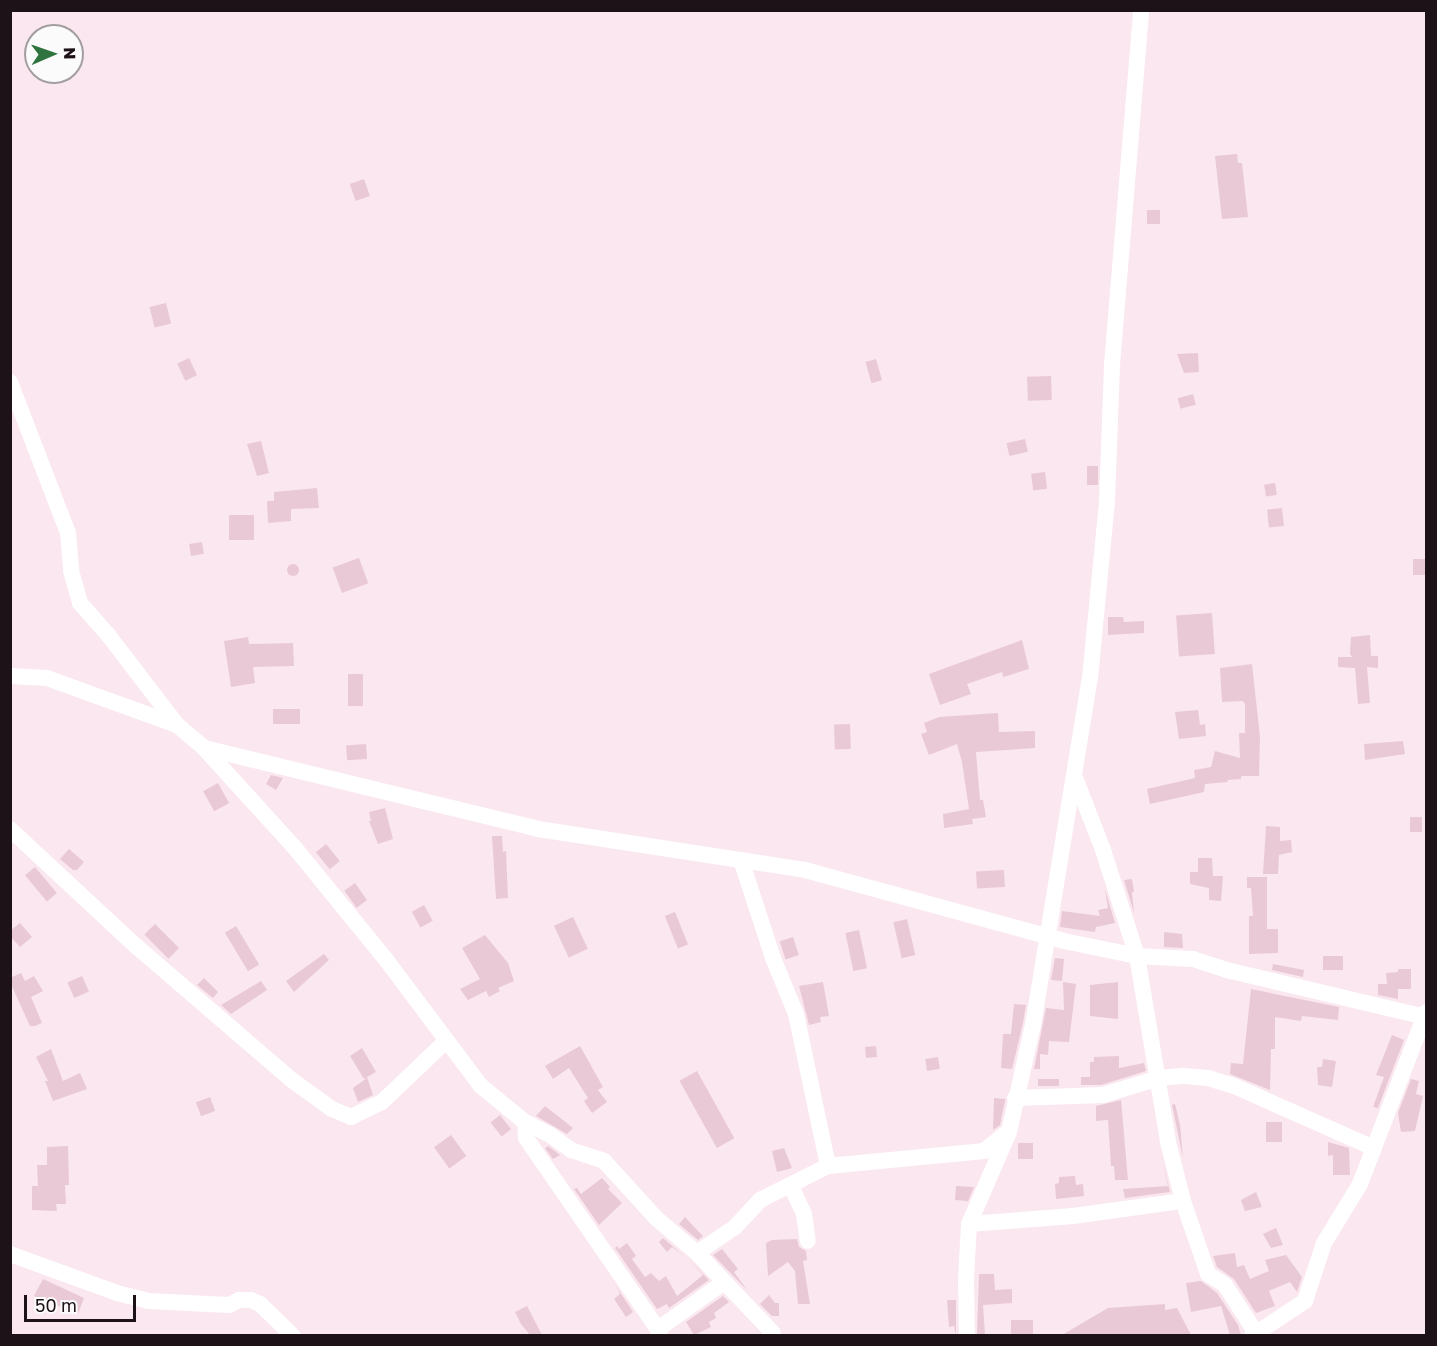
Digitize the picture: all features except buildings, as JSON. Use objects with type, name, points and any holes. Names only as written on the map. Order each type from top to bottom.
[{"type":"street","points":[[967,1335],[966,1280],[969,1224],[1008,1131],[1033,1025],[1046,935],[1075,779],[1098,622],[1107,502],[1112,365],[1141,10]]},
{"type":"street","points":[[10,382],[68,533],[70,571],[80,603],[109,636],[177,725],[204,748],[309,866],[387,961],[481,1086],[525,1122],[549,1134],[572,1150],[604,1161],[656,1218],[697,1253],[772,1333]]},
{"type":"street","points":[[10,676],[47,678],[177,725]]},
{"type":"street","points":[[204,748],[538,829],[805,870],[1093,948],[1137,956],[1193,959],[1231,971],[1426,1015],[1360,1184],[1324,1243],[1305,1301],[1254,1334],[1225,1285],[1208,1274],[1183,1201],[1168,1142],[1159,1078],[1143,1005],[1137,956],[1103,850],[1075,779]]},
{"type":"street","points":[[10,829],[145,953],[293,1081],[332,1109],[351,1117],[382,1102],[446,1041]]},
{"type":"street","points":[[741,860],[773,958],[796,1014],[809,1086],[828,1166]]},
{"type":"street","points":[[1015,1098],[1103,1095],[1159,1078],[1184,1076],[1208,1078],[1234,1086],[1374,1148]]},
{"type":"street","points":[[525,1122],[526,1138],[659,1332],[723,1283]]},
{"type":"street","points":[[697,1253],[735,1227],[760,1200],[828,1166],[984,1152],[1008,1131]]},
{"type":"street","points":[[791,1186],[804,1214],[808,1241]]},
{"type":"street","points":[[969,1224],[1073,1216],[1183,1201]]},
{"type":"street","points":[[10,1254],[117,1293],[148,1301],[229,1305],[239,1300],[251,1300],[260,1304],[293,1335]]}]
